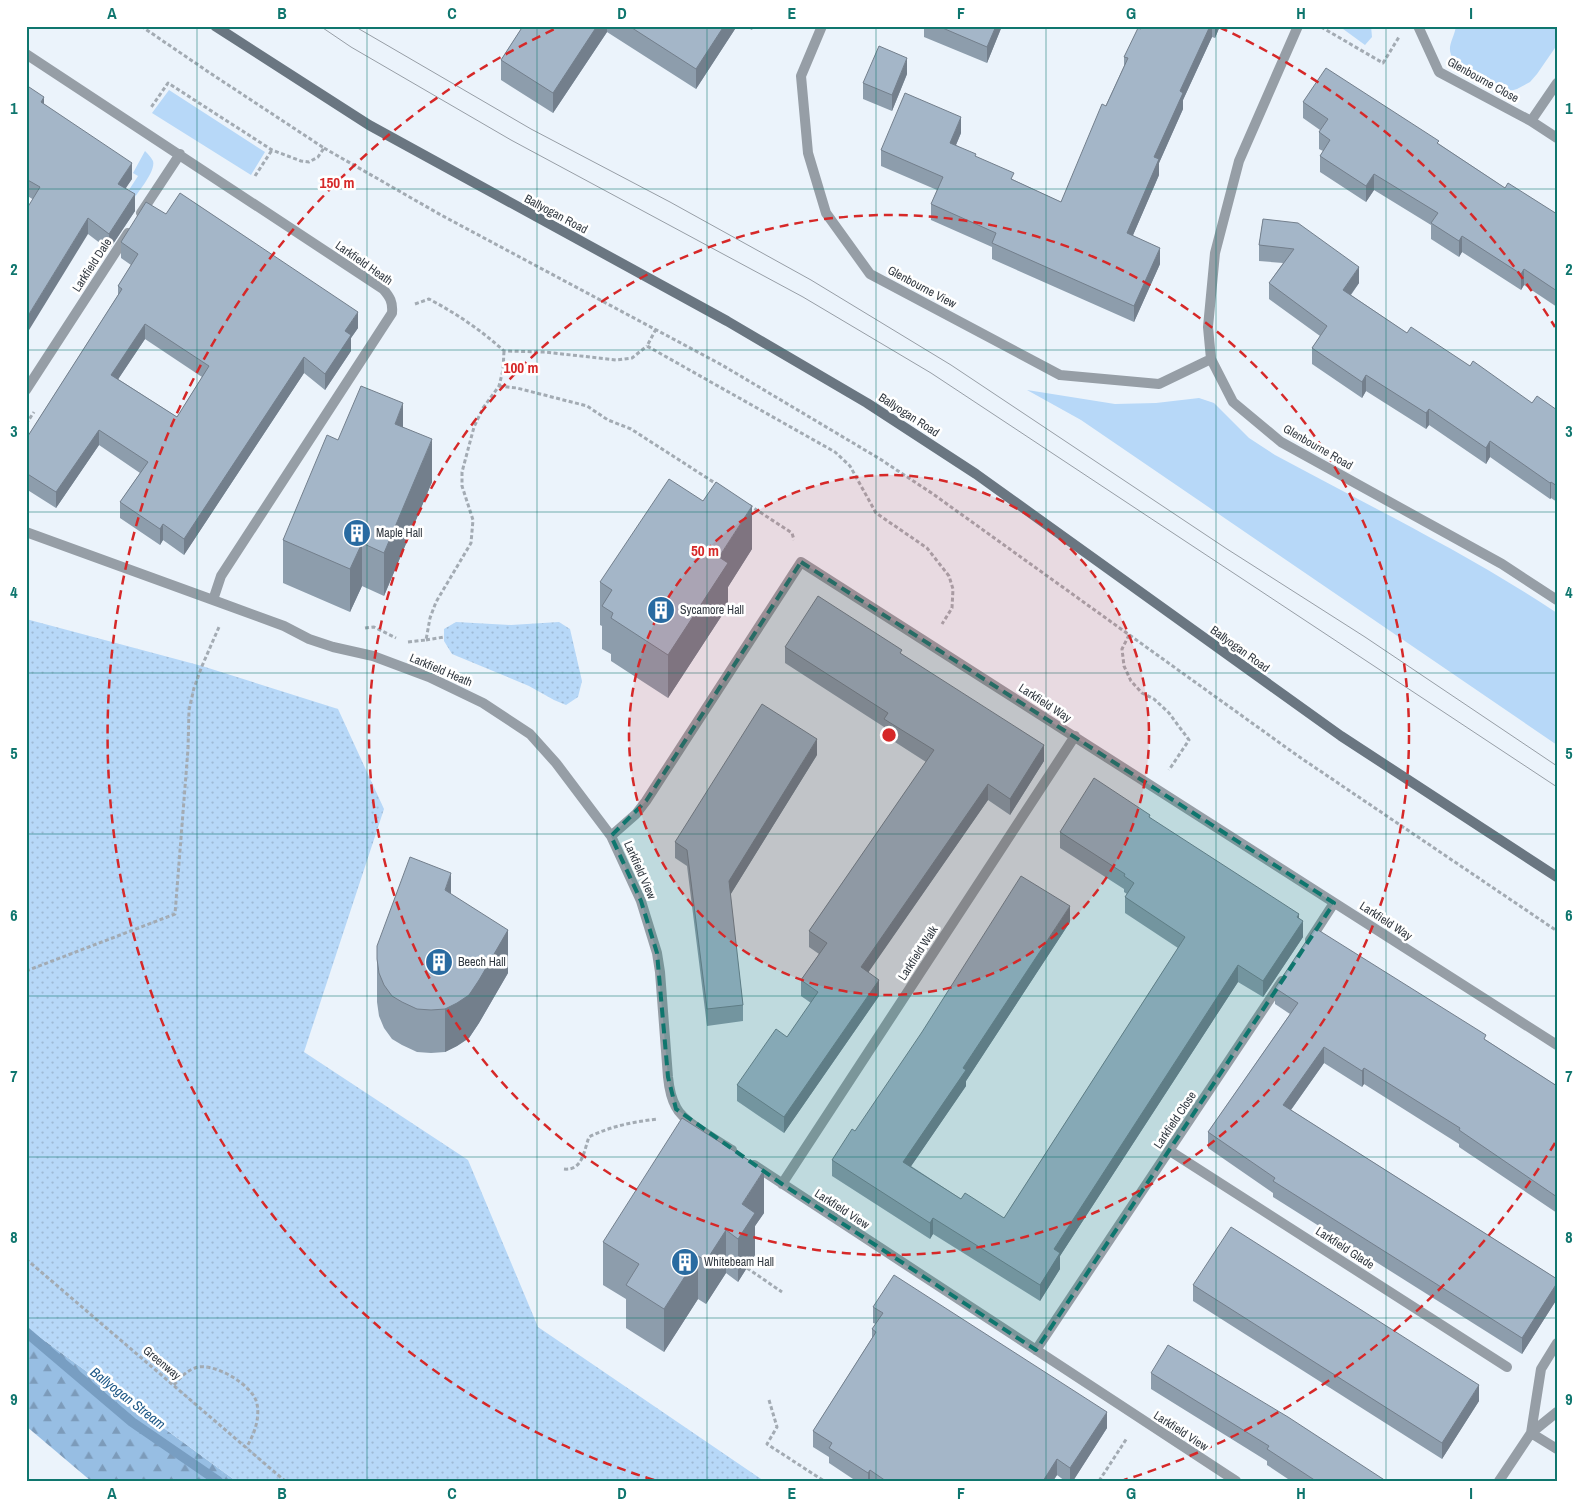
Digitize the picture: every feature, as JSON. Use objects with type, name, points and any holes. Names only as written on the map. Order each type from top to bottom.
[{"type":"street","name":"Ballyogan Road","points":[[215,26],[369,125],[718,316],[867,403],[976,474],[1341,736],[1557,877]]},
{"type":"street","name":"Glenbourne View","points":[[822,26],[801,76],[808,153],[826,214],[870,274],[1060,375],[1159,384],[1211,359]]},
{"type":"street","name":"Glenbourne Road","points":[[1298,26],[1239,161],[1215,253],[1208,327],[1211,359],[1233,402],[1281,442],[1502,564],[1557,600]]},
{"type":"street","name":"Glenbourne Close","points":[[1418,26],[1439,72],[1531,121],[1557,138]]},
{"type":"street","name":"Larkfield Heath","points":[[26,54],[383,289],[390,296],[393,304],[392,312]]},
{"type":"street","points":[[1531,121],[1557,83]]},
{"type":"street","name":"Larkfield Dale","points":[[26,390],[180,154]]},
{"type":"street","points":[[213,600],[221,576],[392,312]]},
{"type":"street","name":"Larkfield Heath","points":[[26,532],[284,626],[309,639],[373,656],[429,677],[484,703],[530,734],[556,762],[611,836]]},
{"type":"street","points":[[611,836],[636,814],[646,801],[801,562]]},
{"type":"street","name":"Larkfield Way","points":[[801,562],[1557,1045]]},
{"type":"street","name":"Larkfield Walk","points":[[782,1184],[1075,736]]},
{"type":"street","name":"Larkfield View","points":[[611,836],[641,901],[657,952],[662,991],[668,1082],[674,1104],[684,1118],[1236,1481]]},
{"type":"street","points":[[1302,952],[1334,903]]},
{"type":"street","name":"Larkfield Close","points":[[1036,1350],[1290,969]]},
{"type":"street","name":"Larkfield Glade","points":[[1170,1151],[1507,1367]]},
{"type":"street","points":[[1531,1433],[1541,1369],[1557,1343]]},
{"type":"street","points":[[1499,1481],[1531,1433],[1557,1412]]},
{"type":"street","points":[[1531,1433],[1557,1450]]},
{"type":"path","points":[[141,26],[324,148],[442,215],[722,365],[880,459],[933,494],[1298,756],[1557,931]]},
{"type":"path","points":[[1321,26],[1383,63],[1401,34]]},
{"type":"path","points":[[1326,29],[1330,26]]},
{"type":"path","points":[[138,127],[168,82],[272,150],[301,161],[310,162],[318,157],[324,148]]},
{"type":"path","points":[[265,161],[272,150]]},
{"type":"path","points":[[392,312],[429,299],[460,316],[485,333],[504,351],[545,352],[616,360],[632,358],[647,346],[656,329]]},
{"type":"path","points":[[647,346],[835,452],[850,466],[876,514],[927,548],[949,576],[953,589],[952,608],[930,644]]},
{"type":"path","points":[[426,640],[430,618],[436,602],[471,543],[473,520],[462,486],[462,472],[474,427],[483,408],[499,386],[503,370],[504,351]]},
{"type":"path","points":[[499,386],[517,388],[587,406],[608,420],[632,429],[720,486]]},
{"type":"path","points":[[744,502],[792,533],[801,562]]},
{"type":"path","points":[[26,971],[175,914],[188,749],[189,710],[202,666],[220,625],[213,600]]},
{"type":"path","points":[[351,651],[357,633],[362,629],[374,627],[403,642],[414,643],[444,637]]},
{"type":"path","points":[[1129,635],[1122,649],[1124,666],[1130,682],[1170,713],[1188,740],[1156,789]]},
{"type":"path","points":[[564,1169],[570,1170],[577,1167],[583,1157],[589,1137],[624,1123],[659,1118]]},
{"type":"path","name":"Greenway","points":[[26,1259],[285,1481]]},
{"type":"path","points":[[747,1268],[782,1292]]},
{"type":"path","points":[[174,1385],[190,1370],[196,1367],[208,1366],[246,1386],[257,1402],[257,1420],[252,1438],[246,1448]]},
{"type":"path","points":[[769,1400],[777,1428],[767,1444],[824,1481]]},
{"type":"path","points":[[1099,1481],[1128,1435]]},
{"type":"highlighted area","points":[[801,562],[1334,903],[1036,1350],[782,1184],[676,1109],[668,1077],[657,953],[641,901],[611,836],[646,801]]},
{"type":"shaded area","points":[[1339,26],[1371,26],[1372,37],[1365,45]]},
{"type":"shaded area","points":[[1456,26],[1557,26],[1557,45],[1530,82],[1517,89],[1503,93],[1455,61],[1450,48]]},
{"type":"shaded area","points":[[169,90],[265,152],[251,175],[152,113]]},
{"type":"shaded area","points":[[145,151],[153,161],[152,170],[132,201],[125,196],[138,176],[133,173]]},
{"type":"shaded area","points":[[1027,390],[1115,404],[1156,403],[1199,398],[1214,403],[1249,438],[1275,455],[1453,550],[1557,613],[1557,745],[1081,420]]},
{"type":"shaded area","points":[[26,619],[202,666],[338,709],[384,809],[304,1052],[468,1160],[538,1327],[764,1481],[236,1481],[26,1327]]},
{"type":"shaded area","points":[[456,622],[511,625],[559,622],[570,629],[582,681],[578,697],[566,705],[529,686],[452,654],[444,641],[444,629]]},
{"type":"green space","points":[[26,1327],[236,1481],[91,1481],[26,1426]]},
{"type":"building","points":[[523,26],[597,26],[553,93],[501,60]]},
{"type":"building","points":[[629,26],[724,26],[696,69]]},
{"type":"building","points":[[938,26],[996,26],[987,47]]},
{"type":"building","points":[[1142,26],[1210,26],[1180,91],[1183,93],[1154,157],[1159,159],[1127,233],[1160,248],[1134,306],[992,243],[996,233],[931,204],[943,177],[881,150],[905,93],[961,117],[950,143],[1014,173],[1011,179],[1061,202],[1102,104],[1106,106],[1128,58],[1124,57],[1138,28],[1141,29]]},
{"type":"building","points":[[879,46],[907,58],[892,95],[863,83]]},
{"type":"building","points":[[1326,68],[1439,141],[1437,143],[1505,188],[1508,183],[1557,214],[1557,291],[1524,269],[1521,274],[1462,236],[1459,241],[1431,223],[1438,213],[1374,174],[1366,186],[1320,156],[1330,140],[1319,132],[1328,119],[1303,102]]},
{"type":"building","points":[[26,85],[44,97],[41,102],[132,163],[118,184],[135,194],[109,234],[88,218],[26,319],[26,210],[40,187],[26,179]]},
{"type":"building","points":[[180,193],[358,312],[345,331],[351,335],[325,374],[304,357],[184,539],[163,524],[160,529],[120,502],[148,462],[99,430],[56,492],[26,473],[26,439],[122,289],[118,286],[138,254],[121,242],[146,202],[166,214]],"holes":[[[145,324],[209,366],[177,417],[111,375]]]},
{"type":"building","points":[[1263,219],[1298,223],[1359,267],[1343,290],[1407,333],[1411,327],[1470,366],[1473,361],[1532,403],[1537,396],[1557,410],[1557,486],[1490,441],[1486,448],[1429,409],[1426,413],[1366,375],[1362,382],[1312,348],[1327,326],[1269,283],[1294,249],[1259,245]]},
{"type":"building","name":"Maple Hall","points":[[361,386],[403,403],[395,424],[432,439],[384,553],[362,543],[350,569],[283,540],[327,435],[338,440]]},
{"type":"building","points":[[669,479],[703,501],[716,482],[752,506],[719,557],[728,563],[668,655],[611,618],[613,613],[602,606],[612,590],[600,582]]},
{"type":"building","points":[[818,596],[902,650],[900,653],[1044,745],[1010,799],[988,784],[861,967],[879,980],[784,1117],[737,1085],[776,1029],[787,1037],[818,992],[801,980],[827,943],[809,931],[934,750],[884,719],[888,713],[785,647]]},
{"type":"building","points":[[762,704],[817,739],[729,881],[743,1005],[707,1009],[687,850],[675,842]]},
{"type":"building","points":[[1094,778],[1150,815],[1149,817],[1299,914],[1297,917],[1303,921],[1263,981],[1238,965],[1054,1249],[1060,1253],[1040,1285],[933,1218],[930,1223],[832,1160],[852,1129],[855,1131],[922,1032],[1021,876],[1070,906],[963,1068],[966,1070],[903,1162],[961,1199],[965,1193],[1004,1218],[1185,937],[1125,897],[1134,883],[1124,876],[1125,874],[1060,832]]},
{"type":"building","points":[[410,857],[451,873],[445,890],[508,930],[469,995],[445,1009],[417,1009],[402,1002],[392,996],[384,985],[379,973],[377,946]]},
{"type":"building","points":[[1315,928],[1486,1035],[1484,1039],[1557,1086],[1557,1197],[1459,1130],[1460,1128],[1364,1068],[1362,1071],[1324,1047],[1283,1105],[1557,1279],[1557,1283],[1522,1338],[1273,1181],[1275,1178],[1208,1132],[1298,1003],[1275,988]]},
{"type":"building","points":[[682,1118],[764,1170],[742,1204],[755,1213],[738,1239],[726,1230],[706,1261],[698,1256],[664,1309],[626,1285],[639,1264],[603,1242]]},
{"type":"building","points":[[1231,1227],[1479,1385],[1442,1443],[1193,1285]]},
{"type":"building","points":[[894,1275],[1107,1412],[1070,1468],[1057,1459],[1043,1481],[886,1481],[870,1470],[868,1473],[829,1448],[832,1443],[813,1431],[876,1332],[872,1329],[883,1313],[873,1307]]},
{"type":"building","points":[[1168,1345],[1288,1417],[1386,1481],[1316,1481],[1267,1449],[1269,1446],[1151,1373]]},
{"type":"waterway","name":"Ballyogan Stream","points":[[26,1332],[132,1422],[218,1481]]},
{"type":"tram line","points":[[320,26],[351,47],[511,140],[803,297],[931,373],[1557,787]]},
{"type":"tram line","points":[[354,26],[531,129],[670,202],[811,280],[951,365],[1227,549],[1365,637],[1557,766]]},
{"type":"place","name":"Maple Hall","points":[[357,533]]},
{"type":"place","name":"Sycamore Hall","points":[[661,610]]},
{"type":"place","name":"Beech Hall","points":[[439,962]]},
{"type":"place","name":"Whitebeam Hall","points":[[685,1262]]}]
